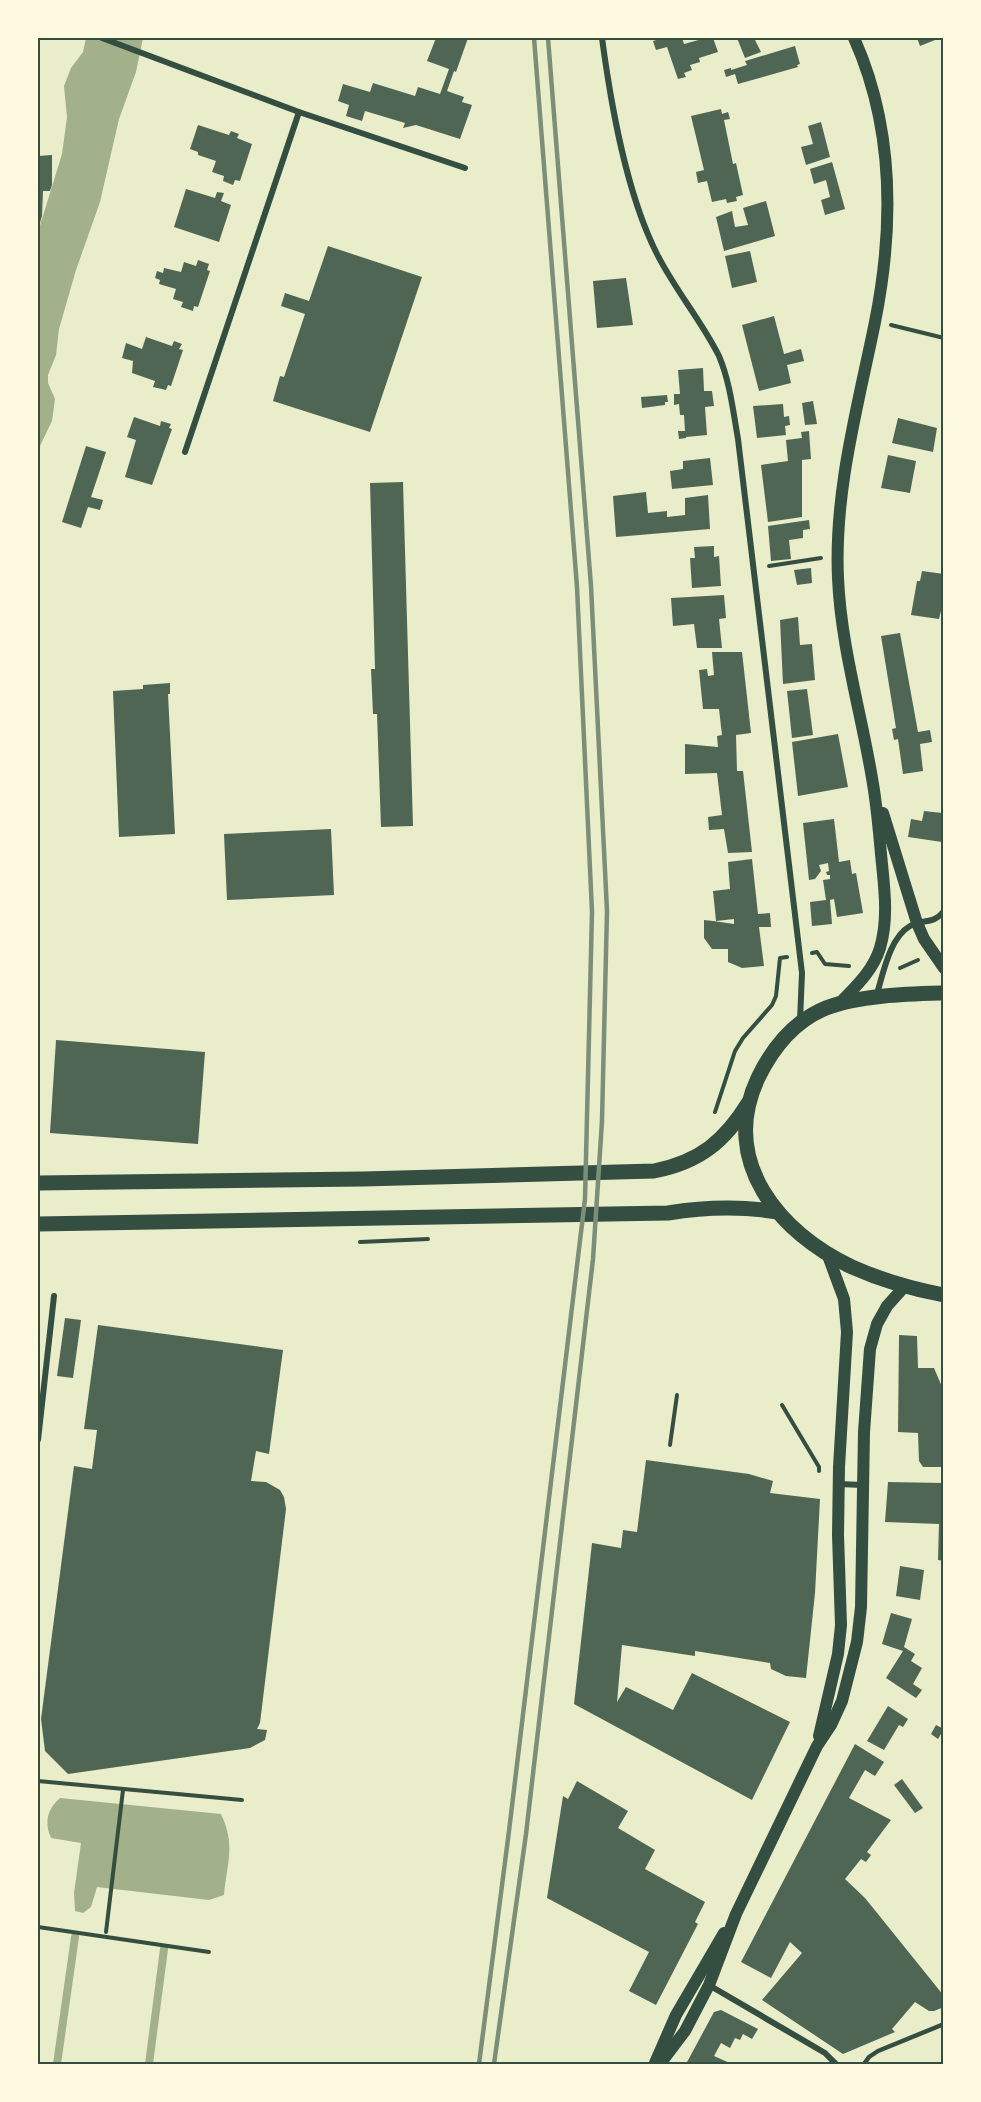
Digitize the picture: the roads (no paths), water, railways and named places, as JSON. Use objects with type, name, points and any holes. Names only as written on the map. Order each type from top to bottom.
[{"type":"main road","points":[[838,1005],[873,965],[883,934],[886,906],[873,783],[846,648],[839,598],[838,556],[842,490],[850,438],[875,322],[888,234],[886,166],[879,113],[854,38]]},
{"type":"main road","points":[[873,783],[917,923],[924,939],[944,968]]},
{"type":"main road","points":[[38,1183],[639,1172],[674,1167],[700,1156],[728,1133],[749,1102],[766,1062],[783,1039],[800,1022],[828,1007],[876,998],[944,993]]},
{"type":"main road","points":[[749,1102],[746,1138],[748,1158],[763,1193],[778,1212],[809,1240],[851,1266],[905,1286],[944,1295]]},
{"type":"main road","points":[[38,1224],[635,1214],[721,1207],[778,1212]]},
{"type":"main road","points":[[817,1746],[836,1665],[841,1625],[839,1484],[846,1315],[844,1299],[826,1252]]},
{"type":"main road","points":[[660,2064],[685,2031],[709,1985],[736,1914],[817,1746],[831,1725],[842,1701],[857,1642],[861,1607],[866,1384],[873,1335],[887,1306],[905,1286]]},
{"type":"main road","points":[[655,2064],[676,2015],[736,1914]]},
{"type":"street","points":[[102,38],[299,112],[465,168]]},
{"type":"street","points":[[602,38],[625,160],[639,211],[658,255],[713,344],[725,370],[738,439],[802,973],[800,1022]]},
{"type":"street","points":[[184,452],[299,112]]},
{"type":"street","points":[[876,998],[896,942],[904,930],[917,923],[933,921],[944,911]]},
{"type":"street","points":[[38,1440],[54,1296]]},
{"type":"street","points":[[839,1484],[862,1485]]},
{"type":"street","points":[[697,1978],[825,2053],[836,2064]]},
{"type":"lane","points":[[864,2064],[878,2051],[944,2024]]},
{"type":"waterway","points":[[57,2064],[75,1937]]},
{"type":"waterway","points":[[149,2064],[164,1949]]},
{"type":"railway","points":[[479,2064],[585,1199],[592,912],[577,587],[534,38]]},
{"type":"railway","points":[[494,2064],[526,1834],[593,1259],[602,1121],[607,911],[591,586],[548,38]]}]
